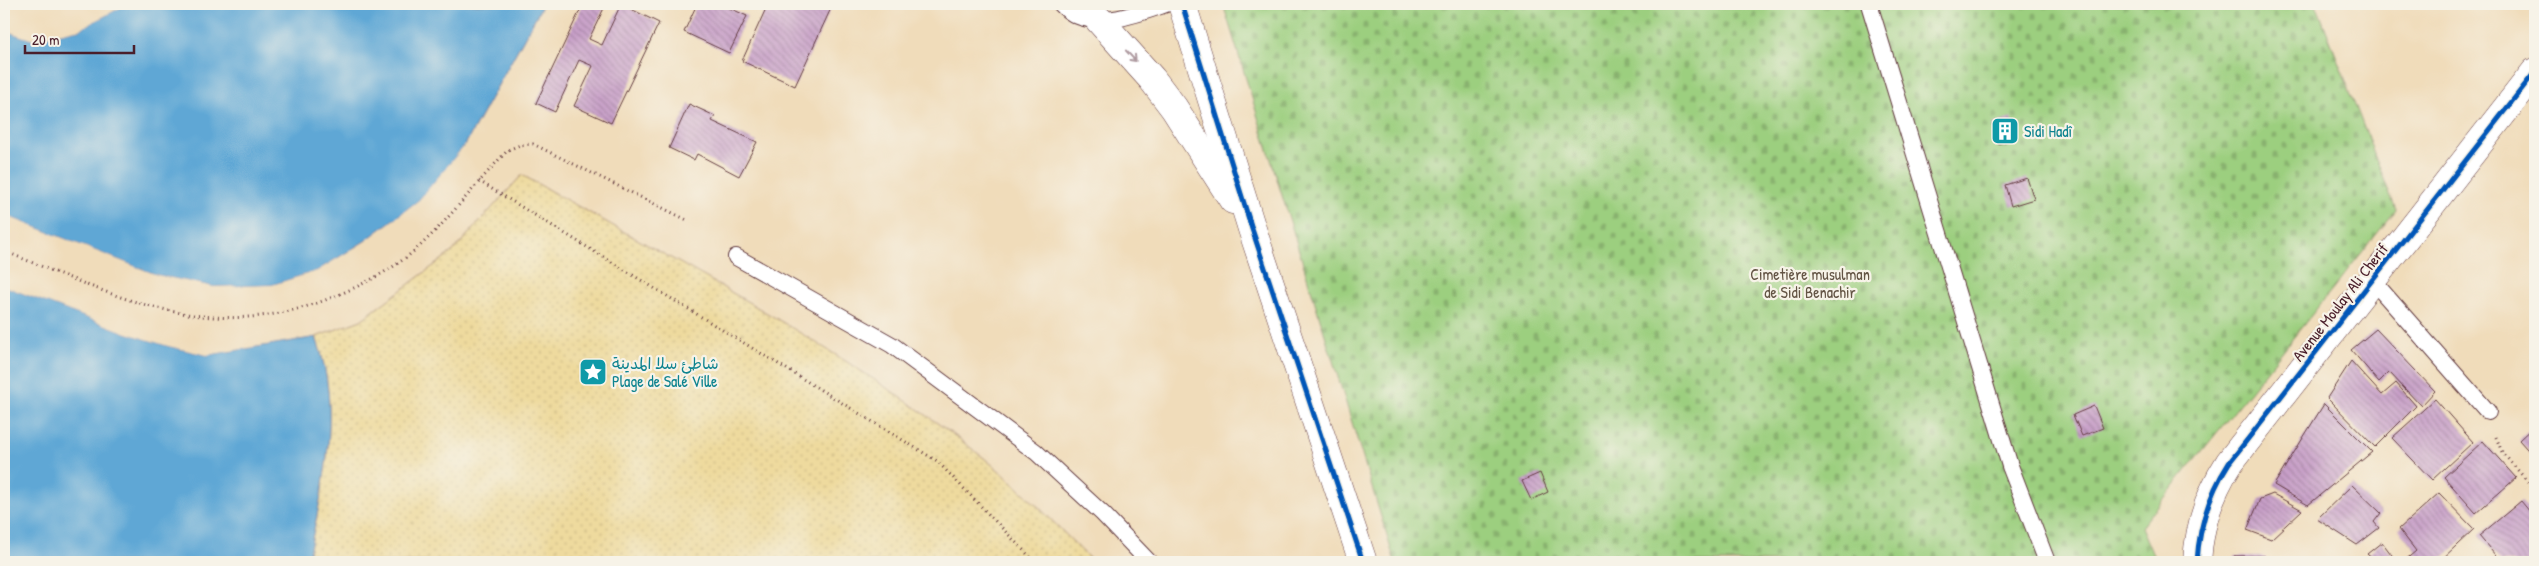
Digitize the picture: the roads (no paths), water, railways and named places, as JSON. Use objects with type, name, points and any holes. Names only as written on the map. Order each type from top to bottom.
[{"type":"street","points":[[1182,4],[1252,229],[1363,562]]},
{"type":"street","points":[[1098,20],[1152,79],[1174,108],[1252,229]]},
{"type":"street","name":"Avenue Moulay Ali Cherif","points":[[2197,562],[2198,542],[2205,511],[2214,486],[2229,463],[2373,282],[2535,72]]},
{"type":"lane","points":[[1061,4],[1073,14],[1098,20],[1138,14],[1166,4]]},
{"type":"lane","points":[[1869,4],[2010,466],[2047,562]]},
{"type":"lane","points":[[736,257],[892,345],[1036,452],[1103,514],[1149,562]]},
{"type":"lane","points":[[2373,282],[2488,412]]},
{"type":"water","points":[[127,4],[543,4],[465,145],[419,200],[365,241],[317,271],[272,285],[214,287],[157,275],[4,215],[4,30],[33,40],[80,29]]},
{"type":"water","points":[[4,286],[127,333],[168,346],[207,355],[316,337],[324,365],[328,393],[328,450],[307,562],[4,562]]},
{"type":"place","name":"Sidi Hadî","points":[[2005,131]]},
{"type":"place","name":"شاطئ سلا المدينة Plage de Salé Ville","points":[[593,372]]},
{"type":"park label","name":"Cimetière musulman de Sidi Benachir","points":[[1810,283]]}]
